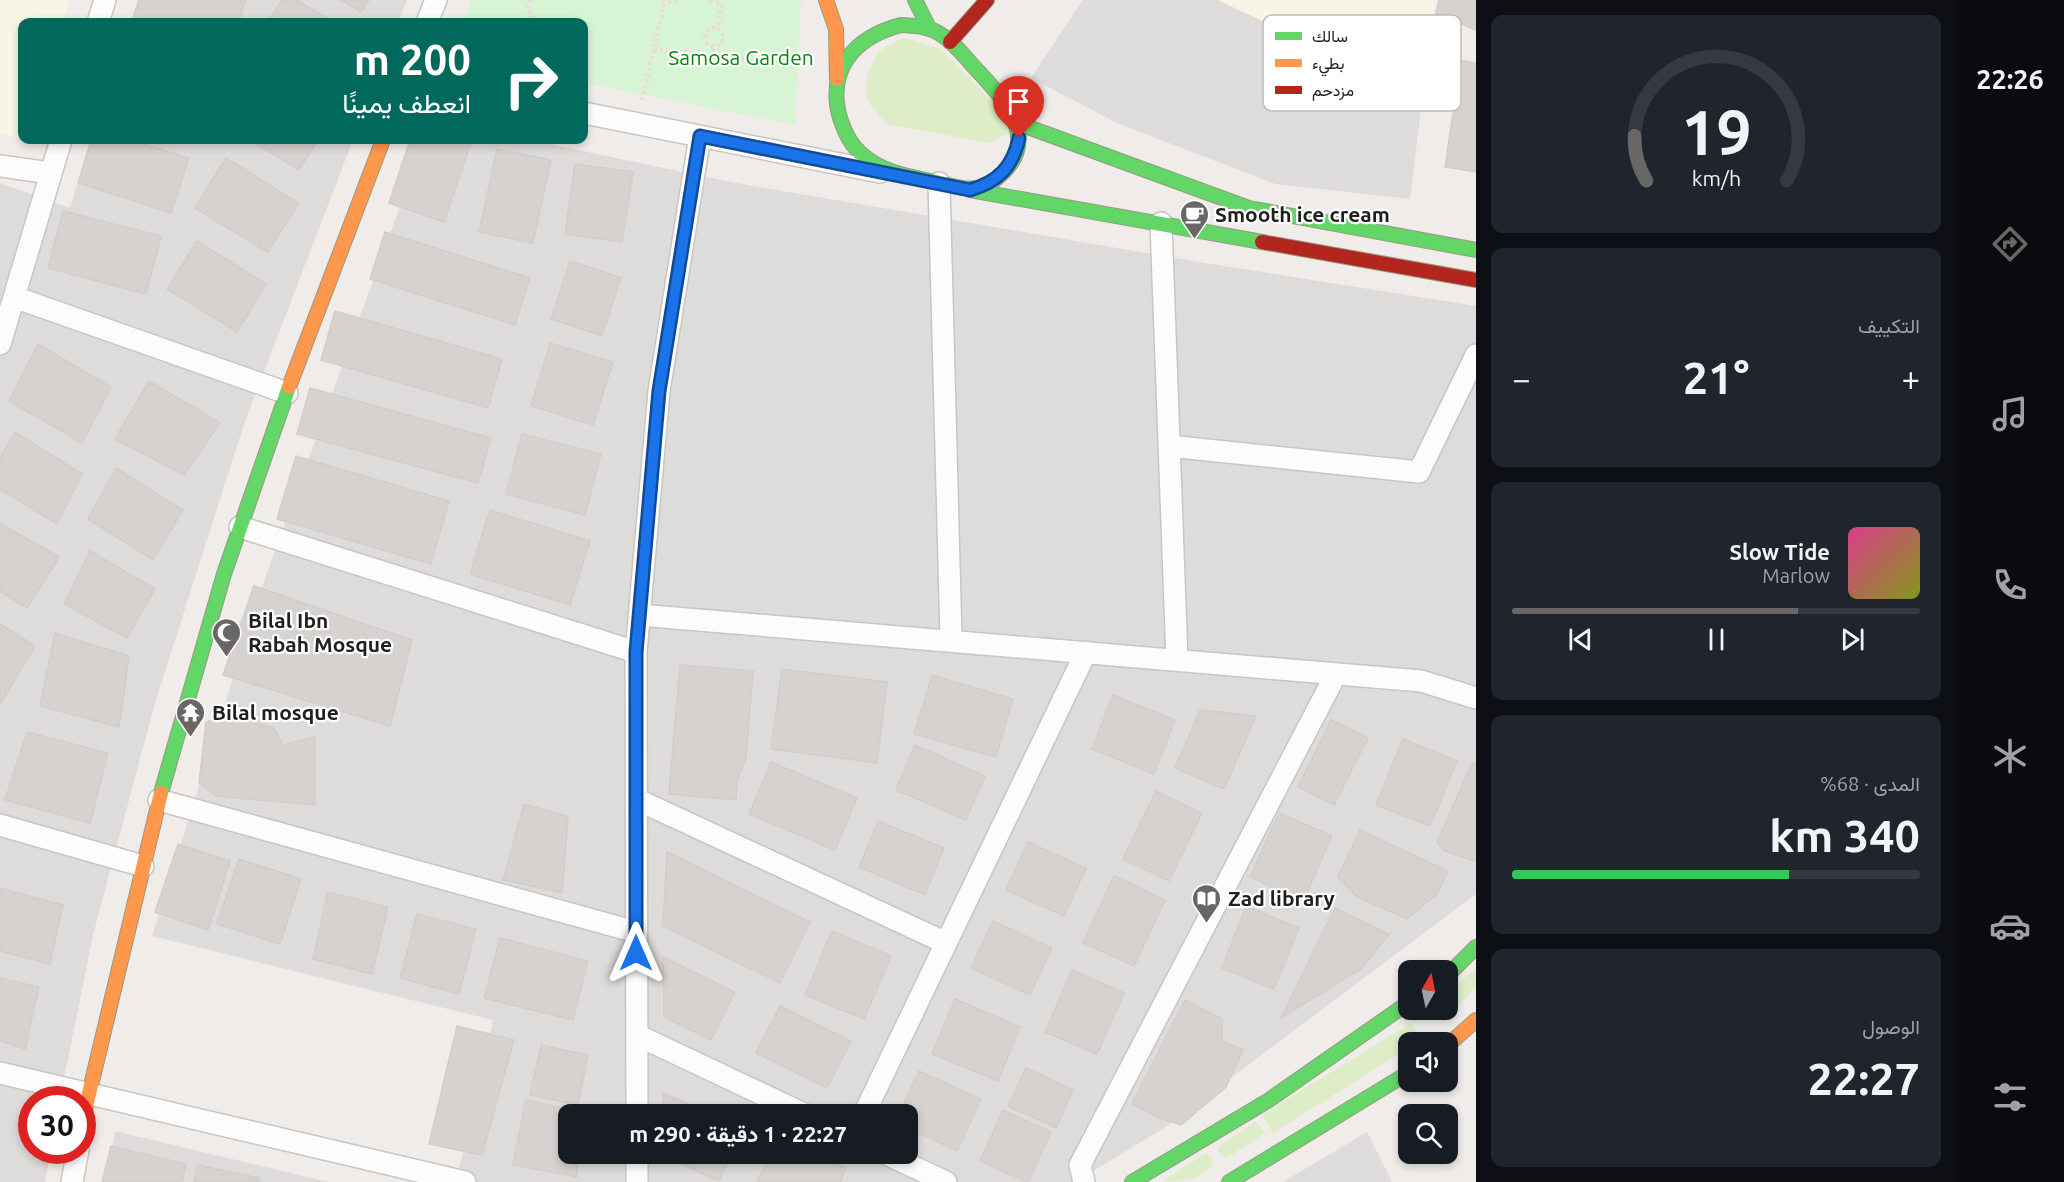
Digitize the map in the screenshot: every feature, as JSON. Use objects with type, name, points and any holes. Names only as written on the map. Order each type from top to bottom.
[{"type":"street","points":[[99,18],[105,0]]},
{"type":"street","points":[[429,18],[436,0]]},
{"type":"street","points":[[826,0],[831,8],[836,33],[840,119],[848,136],[867,159],[894,174]]},
{"type":"street","points":[[915,0],[929,28]]},
{"type":"street","points":[[950,42],[987,0]]},
{"type":"street","points":[[837,82],[848,57],[867,38],[901,25],[929,28],[950,42],[1006,105],[1017,123],[1016,153],[1009,167],[998,178],[970,190]]},
{"type":"street","points":[[588,114],[970,190],[1476,280]]},
{"type":"street","points":[[1017,123],[1249,208],[1476,250]]},
{"type":"street","points":[[637,1104],[636,652],[659,391],[700,136]]},
{"type":"street","points":[[0,344],[60,144]]},
{"type":"street","points":[[90,1086],[159,800],[240,527],[286,393],[381,144]]},
{"type":"street","points":[[0,166],[50,173]]},
{"type":"street","points":[[939,183],[951,639]]},
{"type":"street","points":[[1161,223],[1177,660]]},
{"type":"street","points":[[14,297],[286,393]]},
{"type":"street","points":[[1169,446],[1419,472],[1476,355]]},
{"type":"street","points":[[240,527],[636,652]]},
{"type":"street","points":[[639,615],[951,639],[1421,681],[1476,698]]},
{"type":"street","points":[[869,1104],[1086,652]]},
{"type":"street","points":[[1084,1182],[1080,1165],[1336,674]]},
{"type":"street","points":[[636,799],[946,943]]},
{"type":"street","points":[[159,800],[636,932]]},
{"type":"street","points":[[0,825],[143,866]]},
{"type":"street","points":[[1458,965],[1476,947]]},
{"type":"street","points":[[1132,1182],[1269,1100],[1398,1010]]},
{"type":"street","points":[[1458,1039],[1474,1030]]},
{"type":"street","points":[[636,1035],[783,1104]]},
{"type":"street","points":[[0,1073],[57,1086]]},
{"type":"street","points":[[1228,1182],[1398,1079]]},
{"type":"street","points":[[96,1095],[399,1174],[465,1182]]},
{"type":"street","points":[[72,1182],[75,1164]]},
{"type":"street","points":[[637,1164],[637,1182]]},
{"type":"street","points":[[907,1164],[946,1182]]},
{"type":"path","points":[[530,0],[527,10],[534,18]]},
{"type":"path","points":[[637,124],[664,1],[678,0]]},
{"type":"path","points":[[711,0],[721,4],[718,28],[724,39],[714,46],[711,60]]},
{"type":"path","points":[[714,46],[709,44],[705,36],[709,28],[718,28]]},
{"type":"path","points":[[654,50],[691,52],[711,60],[751,58]]},
{"type":"shaded area","points":[[0,0],[69,0],[63,18],[18,18],[18,137],[0,134]]},
{"type":"shaded area","points":[[138,0],[407,0],[400,18],[131,18]]},
{"type":"shaded area","points":[[1083,0],[1218,0],[1263,21],[1263,111],[1421,111],[1410,199],[1275,184],[1117,123],[1031,78]]},
{"type":"shaded area","points":[[1218,0],[1435,0],[1433,15],[1263,15],[1263,21]]},
{"type":"shaded area","points":[[90,144],[351,144],[245,421],[155,703],[93,935],[63,1086],[18,1086],[18,1164],[48,1164],[45,1182],[0,1182],[0,183],[70,208]]},
{"type":"shaded area","points":[[423,144],[549,144],[736,183],[1199,262],[1476,306],[1476,894],[1164,1128],[1075,1182],[456,1182],[493,1020],[152,936],[258,598]]},
{"type":"shaded area","points":[[115,1131],[328,1182],[107,1182]]},
{"type":"shaded area","points":[[1367,1132],[1392,1182],[1283,1182]]},
{"type":"green space","name":"Samosa Garden","points":[[472,0],[801,0],[795,125],[588,84],[588,18],[465,18]]},
{"type":"green space","points":[[905,38],[941,49],[1011,121],[1005,134],[990,143],[887,124],[872,108],[866,94],[867,76],[877,54],[888,45]]},
{"type":"green space","points":[[1476,968],[1476,986],[1458,1007],[1458,983]]},
{"type":"green space","points":[[1411,1023],[1417,1032],[1398,1032],[1398,1054],[1273,1133],[1262,1115]]},
{"type":"green space","points":[[1256,1121],[1265,1133],[1227,1158],[1219,1154],[1218,1147]]},
{"type":"green space","points":[[1206,1153],[1213,1163],[1203,1174],[1191,1179],[1163,1181]]},
{"type":"building","points":[[139,0],[245,0],[240,18],[134,18]]},
{"type":"building","points":[[282,0],[297,0],[327,18],[271,18]]},
{"type":"building","points":[[341,0],[369,0],[361,12]]},
{"type":"building","points":[[1439,0],[1476,0],[1476,30],[1461,24],[1461,15],[1436,14]]},
{"type":"building","points":[[1461,60],[1476,63],[1476,172],[1445,167],[1453,111],[1461,111]]},
{"type":"building","points":[[90,144],[143,144],[189,158],[171,213],[78,183]]},
{"type":"building","points":[[257,144],[315,144],[299,170]]},
{"type":"building","points":[[409,144],[470,144],[444,222],[389,203]]},
{"type":"building","points":[[497,149],[551,160],[533,243],[479,232]]},
{"type":"building","points":[[226,158],[299,203],[268,252],[195,208]]},
{"type":"building","points":[[575,164],[633,172],[622,242],[565,234]]},
{"type":"building","points":[[63,211],[161,236],[146,294],[48,268]]},
{"type":"building","points":[[385,232],[530,278],[515,325],[370,279]]},
{"type":"building","points":[[197,241],[266,284],[237,332],[167,289]]},
{"type":"building","points":[[570,261],[621,278],[602,336],[551,319]]},
{"type":"building","points":[[335,311],[502,359],[488,408],[321,360]]},
{"type":"building","points":[[550,343],[613,362],[593,425],[531,406]]},
{"type":"building","points":[[38,344],[111,387],[82,443],[9,401]]},
{"type":"building","points":[[149,381],[220,423],[184,475],[115,439]]},
{"type":"building","points":[[310,388],[491,438],[478,483],[297,434]]},
{"type":"building","points":[[15,432],[82,474],[57,524],[0,489],[0,458]]},
{"type":"building","points":[[522,434],[601,454],[585,515],[506,494]]},
{"type":"building","points":[[296,456],[449,501],[431,564],[277,519]]},
{"type":"building","points":[[116,468],[183,510],[153,560],[88,519]]},
{"type":"building","points":[[490,510],[590,541],[570,605],[470,574]]},
{"type":"building","points":[[0,523],[59,557],[27,608],[0,591]]},
{"type":"building","points":[[90,551],[155,589],[127,638],[64,604]]},
{"type":"building","points":[[254,586],[412,640],[390,726],[223,675]]},
{"type":"building","points":[[0,624],[35,646],[1,703],[0,702]]},
{"type":"building","points":[[55,633],[129,656],[119,727],[40,706]]},
{"type":"building","points":[[680,665],[753,671],[746,757],[737,781],[736,800],[669,794]]},
{"type":"building","points":[[782,669],[887,682],[877,763],[771,749]]},
{"type":"building","points":[[932,675],[1013,699],[996,757],[914,734]]},
{"type":"building","points":[[1113,695],[1175,720],[1154,774],[1092,749]]},
{"type":"building","points":[[1200,710],[1256,716],[1224,789],[1175,768]]},
{"type":"building","points":[[225,715],[274,728],[283,745],[315,737],[315,805],[216,796],[199,783],[206,722]]},
{"type":"building","points":[[1331,720],[1368,738],[1334,805],[1298,787]]},
{"type":"building","points":[[27,732],[108,753],[90,823],[5,800]]},
{"type":"building","points":[[1403,739],[1457,761],[1430,826],[1376,805]]},
{"type":"building","points":[[915,745],[985,776],[966,820],[896,790]]},
{"type":"building","points":[[771,762],[857,798],[835,850],[749,814]]},
{"type":"building","points":[[1472,763],[1476,764],[1476,859],[1473,861],[1443,850],[1437,842]]},
{"type":"building","points":[[1156,791],[1202,813],[1169,881],[1123,859]]},
{"type":"building","points":[[524,804],[568,816],[562,893],[503,880]]},
{"type":"building","points":[[1279,813],[1332,836],[1303,902],[1250,877]]},
{"type":"building","points":[[878,821],[944,848],[925,895],[859,867]]},
{"type":"building","points":[[1360,830],[1448,871],[1437,894],[1407,919],[1357,897],[1338,877]]},
{"type":"building","points":[[1028,842],[1086,868],[1064,916],[1006,890]]},
{"type":"building","points":[[178,844],[230,861],[208,930],[155,912]]},
{"type":"building","points":[[667,852],[810,922],[780,983],[663,926]]},
{"type":"building","points":[[239,859],[301,879],[280,944],[217,924]]},
{"type":"building","points":[[1114,876],[1165,900],[1134,966],[1083,943]]},
{"type":"building","points":[[0,888],[63,905],[50,964],[0,951]]},
{"type":"building","points":[[328,892],[388,907],[372,974],[313,959]]},
{"type":"building","points":[[1246,906],[1299,928],[1274,989],[1222,968]]},
{"type":"building","points":[[1335,908],[1389,934],[1362,968],[1281,1018]]},
{"type":"building","points":[[417,914],[476,929],[459,994],[400,978]]},
{"type":"building","points":[[993,921],[1052,948],[1030,995],[971,968]]},
{"type":"building","points":[[832,931],[891,956],[864,1019],[805,995]]},
{"type":"building","points":[[500,938],[588,961],[573,1020],[484,998]]},
{"type":"building","points":[[663,957],[735,992],[711,1040],[664,1017]]},
{"type":"building","points":[[1072,970],[1124,993],[1097,1054],[1045,1032]]},
{"type":"building","points":[[0,978],[39,987],[25,1049],[0,1041]]},
{"type":"building","points":[[955,999],[1020,1027],[998,1081],[932,1054]]},
{"type":"building","points":[[1185,1000],[1222,1019],[1222,1041],[1243,1050],[1226,1087],[1181,1125],[1157,1117],[1132,1104]]},
{"type":"building","points":[[780,1006],[851,1041],[827,1088],[756,1053]]},
{"type":"building","points":[[457,1026],[514,1040],[482,1155],[429,1144]]},
{"type":"building","points":[[541,1045],[588,1055],[578,1104],[530,1095]]},
{"type":"building","points":[[1026,1068],[1073,1090],[1056,1128],[1008,1106]]},
{"type":"building","points":[[919,1071],[981,1099],[957,1151],[918,1133],[918,1104],[904,1104]]},
{"type":"building","points":[[663,1093],[688,1104],[663,1104]]},
{"type":"building","points":[[526,1100],[558,1107],[558,1164],[578,1164],[577,1177],[513,1165]]},
{"type":"building","points":[[1003,1110],[1051,1132],[1028,1182],[980,1161]]},
{"type":"building","points":[[111,1146],[186,1164],[182,1182],[102,1182]]},
{"type":"building","points":[[681,1164],[727,1164],[719,1181]]},
{"type":"building","points":[[766,1164],[837,1164],[846,1168],[840,1182],[757,1182]]},
{"type":"building","points":[[198,1165],[260,1178],[259,1182],[194,1182]]},
{"type":"traffic: fast","points":[[915,0],[929,28]]},
{"type":"traffic: fast","points":[[901,25],[926,28],[945,37],[987,81],[1008,108],[1015,122],[1018,136],[1017,151],[1010,165],[989,184],[982,187],[962,188],[900,174],[872,162],[859,152],[849,139],[840,118],[837,100],[837,84],[841,70],[858,47],[885,30],[901,25]]},
{"type":"traffic: fast","points":[[1017,123],[1249,208],[1476,250]]},
{"type":"traffic: fast","points":[[970,190],[1262,242]]},
{"type":"traffic: fast","points":[[161,793],[224,574],[289,387]]},
{"type":"traffic: fast","points":[[1458,965],[1476,947]]},
{"type":"traffic: fast","points":[[1132,1182],[1269,1100],[1398,1010]]},
{"type":"traffic: fast","points":[[1229,1182],[1398,1079]]},
{"type":"traffic: slow","points":[[826,0],[836,29],[837,79]]},
{"type":"traffic: slow","points":[[289,387],[381,144]]},
{"type":"traffic: slow","points":[[91,1086],[161,793]]},
{"type":"traffic: slow","points":[[1458,1036],[1476,1020]]},
{"type":"traffic: jam","points":[[950,42],[987,0]]},
{"type":"traffic: jam","points":[[1262,242],[1476,280]]},
{"type":"place","name":"Smooth ice cream","points":[[1194,240]]},
{"type":"place","name":"Bilal Ibn Rabah Mosque","points":[[227,658]]},
{"type":"place","name":"Bilal mosque","points":[[191,738]]},
{"type":"place","name":"Zad library","points":[[1207,924]]},
{"type":"route","points":[[636,953],[636,652],[659,391],[700,136],[970,190],[985,186],[1009,167],[1016,153],[1019,138]]}]
